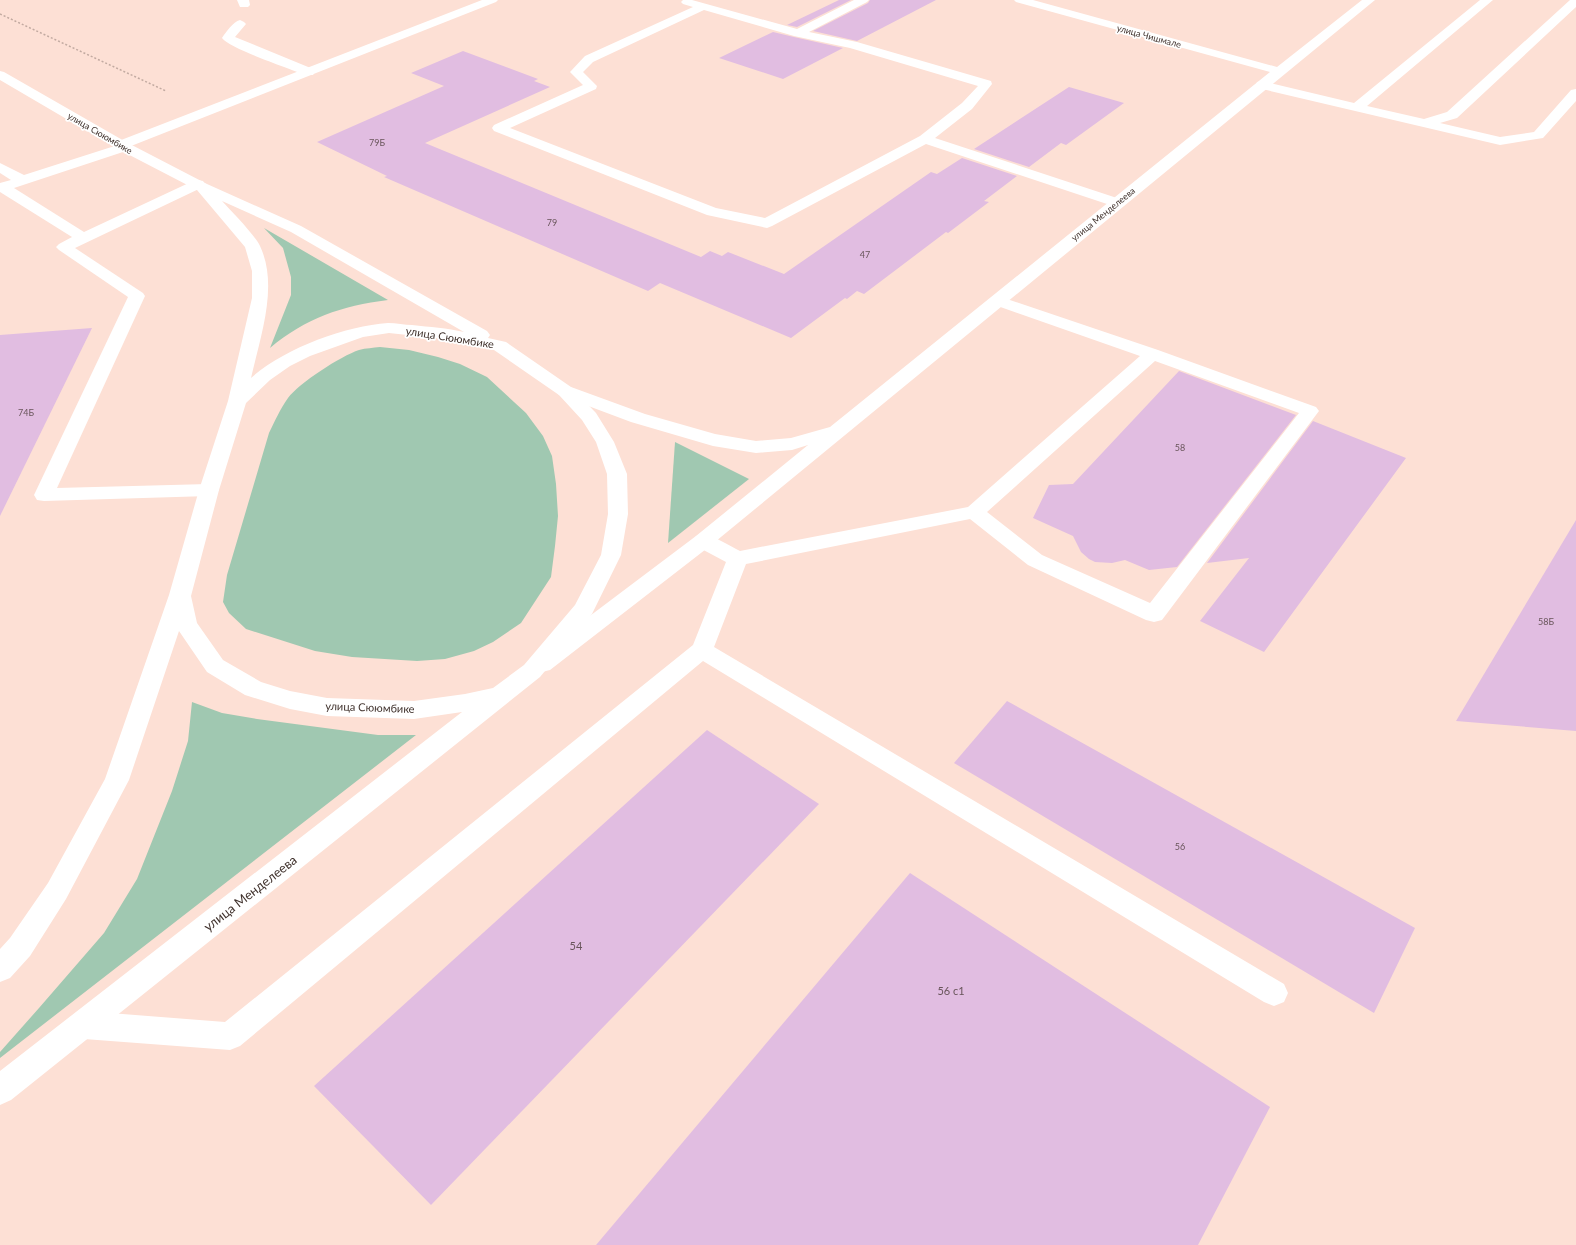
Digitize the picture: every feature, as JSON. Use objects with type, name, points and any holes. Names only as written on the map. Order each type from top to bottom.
[{"type":"street","points":[[1,188],[122,146],[492,0]]},
{"type":"street","points":[[680,0],[798,33],[853,45],[986,84],[967,106],[925,138],[767,222],[712,212],[499,128],[591,86],[576,72],[589,59],[702,7]]},
{"type":"street","points":[[798,33],[863,0]]},
{"type":"street","name":"улица Чишмале","points":[[1020,0],[1279,71]]},
{"type":"street","name":"улица Менделеева","points":[[532,671],[703,541],[1279,71],[1369,0]]},
{"type":"street","points":[[1356,107],[1487,0]]},
{"type":"street","points":[[1425,123],[1452,115],[1576,1]]},
{"type":"street","points":[[240,24],[228,38],[240,45],[309,72]]},
{"type":"street","name":"улица Сююмбике","points":[[0,74],[122,146],[200,186],[296,229],[500,346],[565,390],[589,417],[605,442],[617,474],[618,514],[611,555],[584,609],[532,671],[499,696],[465,703],[414,710],[327,707],[290,700],[254,689],[215,666],[186,625],[180,595],[209,490],[237,401],[264,376],[284,362],[326,343],[361,332],[389,328],[424,331],[500,346]]},
{"type":"street","points":[[1262,85],[1500,141],[1538,135],[1576,93]]},
{"type":"street","points":[[925,138],[1118,203]]},
{"type":"street","points":[[0,167],[22,180]]},
{"type":"street","points":[[209,490],[44,496],[137,296],[64,247],[200,186],[252,246],[260,271],[260,298],[237,401]]},
{"type":"street","points":[[1,188],[84,238]]},
{"type":"street","points":[[974,512],[1035,560],[1154,614],[1310,411],[998,300]]},
{"type":"street","points":[[703,541],[738,559],[974,512],[1152,354]]},
{"type":"street","points":[[565,390],[638,418],[706,438],[756,447],[792,444],[839,431]]},
{"type":"street","points":[[84,1025],[230,1036],[702,650],[738,559]]},
{"type":"street","points":[[0,969],[20,948],[57,891],[117,780],[180,595]]},
{"type":"street","points":[[702,650],[1274,993]]},
{"type":"street","name":"улица Менделеева","points":[[0,1090],[499,696]]},
{"type":"path","points":[[0,14],[208,111]]},
{"type":"green space","points":[[264,228],[388,300],[355,306],[325,315],[297,329],[270,348],[291,295],[291,277],[283,248]]},
{"type":"green space","points":[[380,347],[409,350],[438,357],[460,364],[487,377],[526,413],[543,436],[552,456],[558,516],[551,577],[521,623],[493,642],[474,651],[445,659],[417,661],[352,657],[315,651],[246,629],[229,613],[223,602],[227,575],[269,433],[282,406],[293,392],[301,385],[332,364],[359,350]]},
{"type":"green space","points":[[675,442],[749,479],[668,543]]},
{"type":"green space","points":[[192,702],[222,713],[257,719],[378,735],[416,735],[0,1058],[0,1052],[104,933],[137,879],[172,791],[188,741]]},
{"type":"building","points":[[839,0],[851,0],[797,27],[787,25]]},
{"type":"building","points":[[870,0],[936,0],[857,41],[813,31],[868,3]]},
{"type":"building","points":[[773,32],[843,48],[783,79],[719,58]]},
{"type":"building","points":[[463,51],[538,79],[534,81],[550,87],[425,143],[701,257],[710,251],[722,256],[728,252],[784,274],[931,172],[937,174],[962,158],[1017,176],[984,201],[989,202],[948,233],[946,232],[864,294],[857,291],[847,299],[845,298],[791,338],[660,283],[648,291],[384,177],[387,176],[317,142],[444,86],[411,73]]},
{"type":"building","points":[[1069,87],[1124,103],[1066,145],[1061,143],[1029,167],[974,149]]},
{"type":"building","points":[[92,328],[0,516],[0,335]]},
{"type":"building","points":[[1179,371],[1296,415],[1177,567],[1149,570],[1125,560],[1112,563],[1095,562],[1081,552],[1073,536],[1033,518],[1049,485],[1073,484]]},
{"type":"building","points":[[1313,421],[1406,458],[1264,652],[1200,621],[1249,558],[1207,563]]},
{"type":"building","points":[[1576,520],[1576,731],[1456,721]]},
{"type":"building","points":[[1007,701],[1415,928],[1374,1013],[954,763]]},
{"type":"building","points":[[707,730],[819,804],[431,1205],[314,1086]]},
{"type":"building","points":[[910,873],[1270,1107],[1198,1245],[596,1245]]}]
